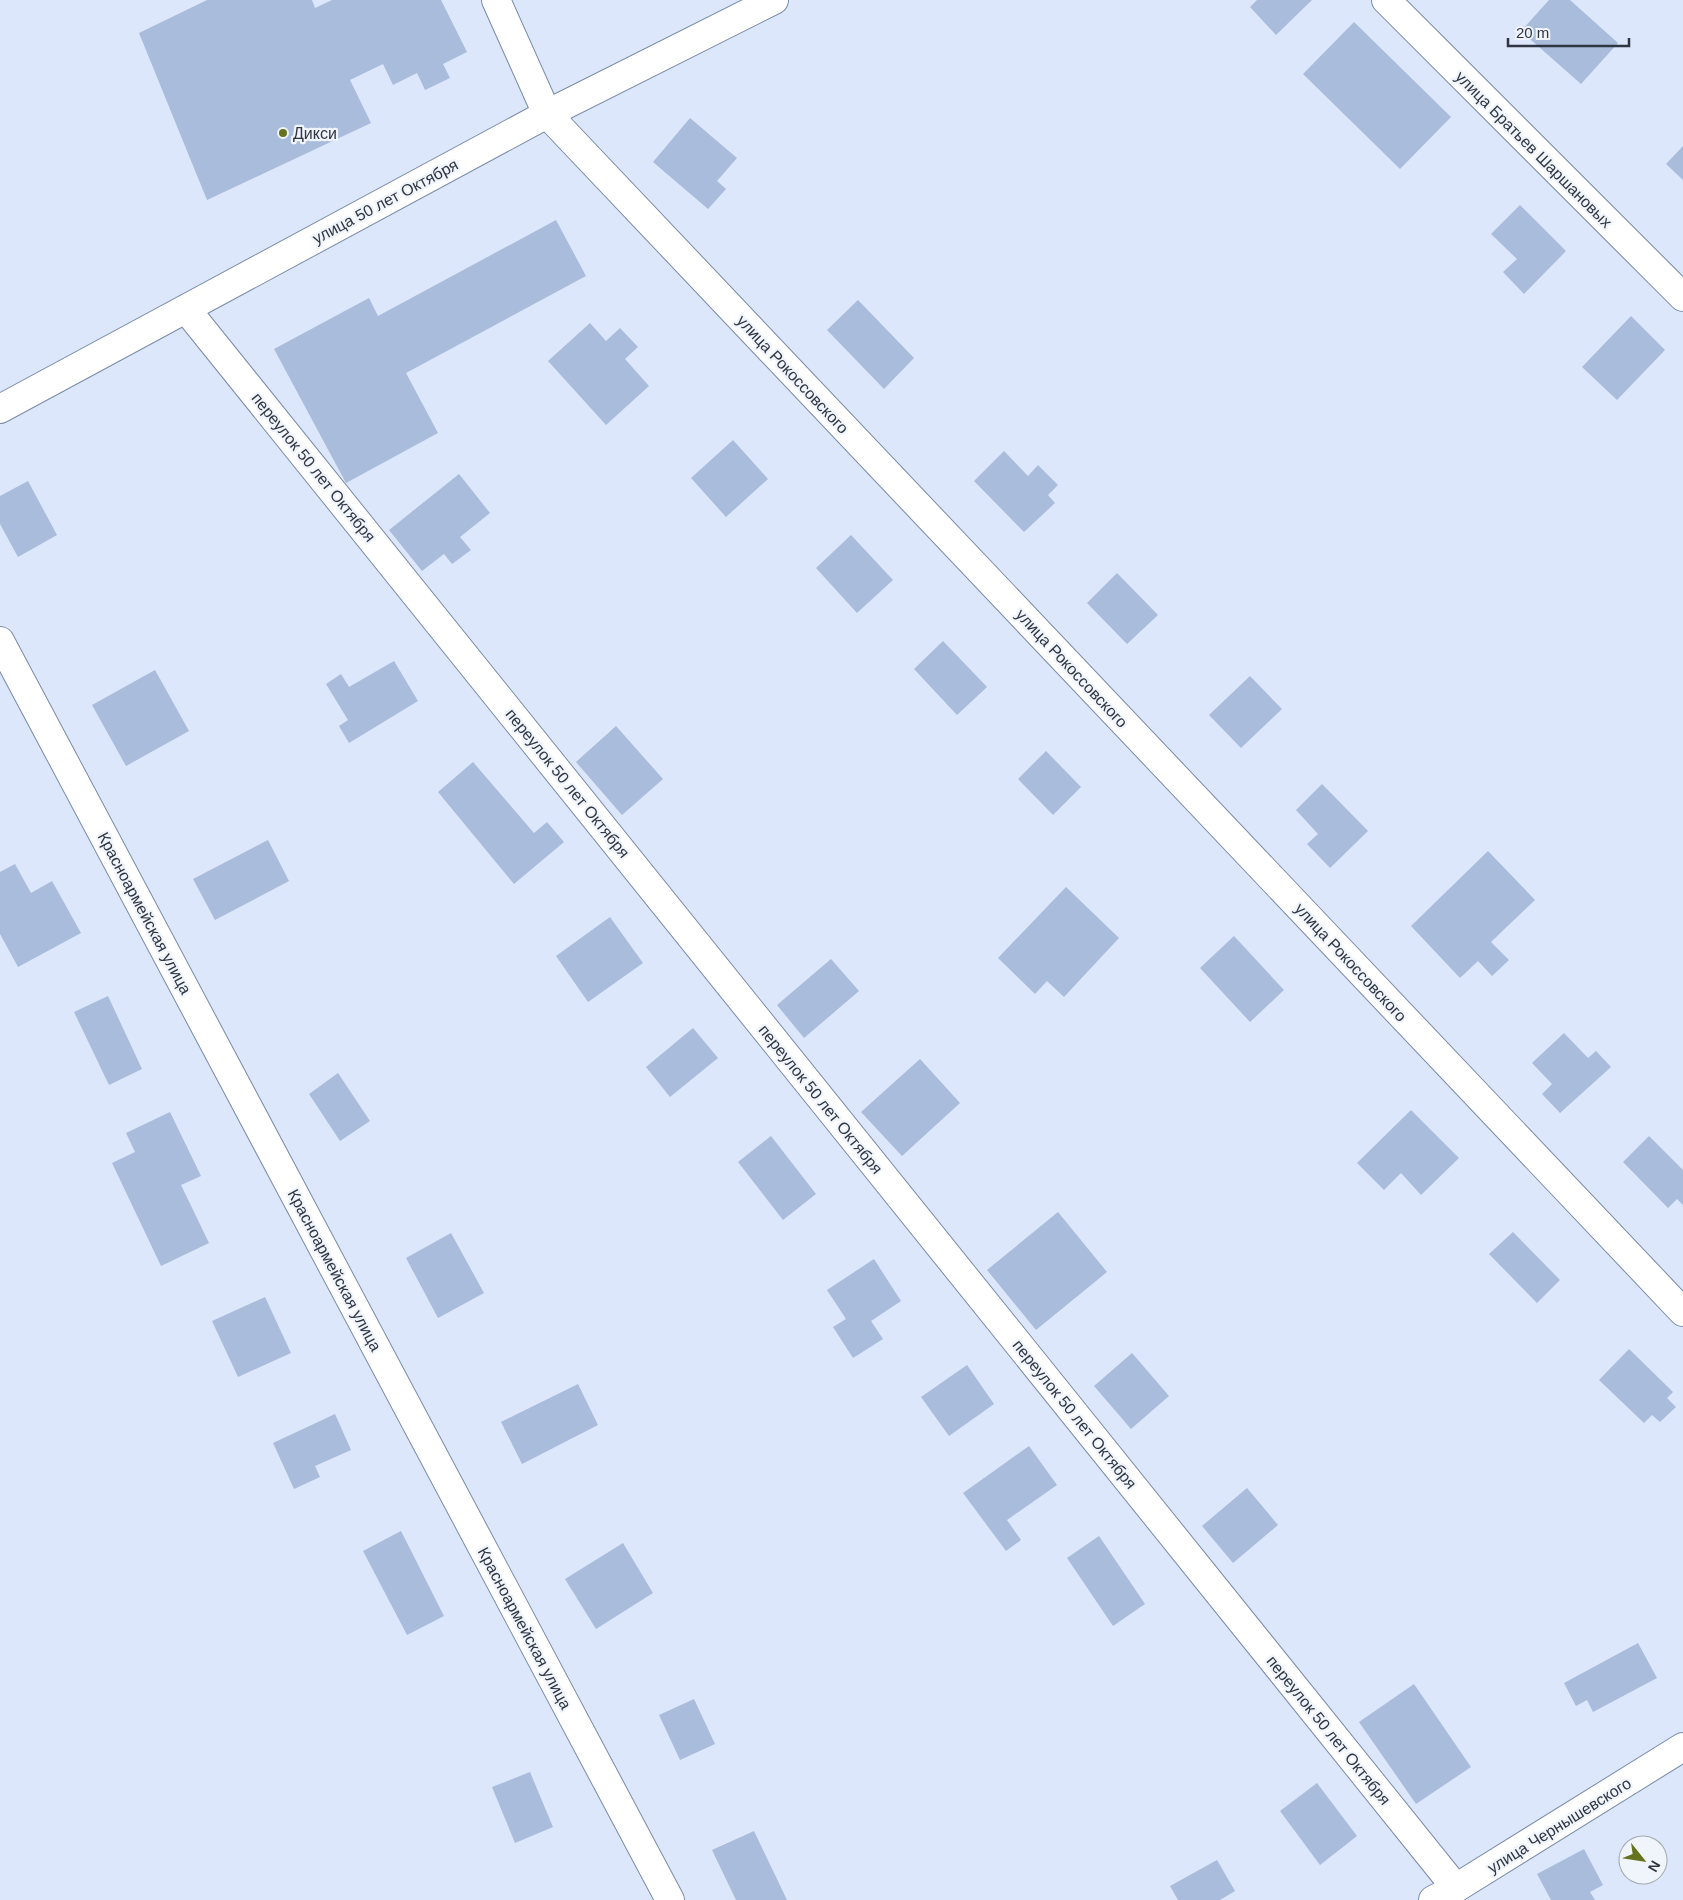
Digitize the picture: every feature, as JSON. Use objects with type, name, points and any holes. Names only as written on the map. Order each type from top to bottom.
[{"type":"street","name":"улица Рокоссовского","points":[[496,0],[546,114],[1683,1312]]},
{"type":"street","name":"улица 50 лет Октября","points":[[0,408],[546,114],[774,0]]},
{"type":"street","name":"улица Братьев Шаршановых","points":[[1386,0],[1683,297]]},
{"type":"street","name":"переулок 50 лет Октября","points":[[186,309],[1445,1894]]},
{"type":"street","name":"Красноармейская улица","points":[[0,641],[670,1900]]},
{"type":"street","name":"улица Чернышевского","points":[[1445,1894],[1683,1747]]},
{"type":"building","points":[[207,0],[312,0],[315,8],[332,0],[441,0],[467,52],[443,64],[450,78],[425,90],[417,73],[393,85],[383,64],[350,80],[371,123],[207,200],[139,33]]},
{"type":"building","points":[[1257,0],[1312,0],[1276,35],[1250,7]]},
{"type":"building","points":[[1549,0],[1570,0],[1618,43],[1581,84],[1521,31]]},
{"type":"building","points":[[1354,22],[1451,117],[1400,169],[1303,74]]},
{"type":"building","points":[[690,118],[737,158],[717,181],[726,189],[708,209],[653,162]]},
{"type":"building","points":[[1683,146],[1683,180],[1666,164]]},
{"type":"building","points":[[1520,205],[1566,251],[1524,294],[1503,272],[1517,259],[1491,234]]},
{"type":"building","points":[[556,220],[586,276],[406,373],[438,433],[346,483],[274,349],[369,298],[378,316]]},
{"type":"building","points":[[858,300],[914,358],[884,389],[827,330]]},
{"type":"building","points":[[1631,316],[1665,350],[1617,400],[1582,367]]},
{"type":"building","points":[[590,323],[606,341],[620,328],[638,347],[625,359],[649,386],[606,425],[548,361]]},
{"type":"building","points":[[733,440],[768,479],[726,517],[691,478]]},
{"type":"building","points":[[1004,451],[1028,476],[1038,465],[1058,485],[1048,495],[1055,503],[1024,532],[974,481]]},
{"type":"building","points":[[459,474],[490,513],[460,537],[471,550],[452,564],[444,554],[422,571],[389,530]]},
{"type":"building","points":[[28,481],[57,535],[18,557],[0,524],[0,496]]},
{"type":"building","points":[[851,535],[893,580],[857,613],[816,568]]},
{"type":"building","points":[[1117,573],[1158,615],[1127,644],[1087,603]]},
{"type":"building","points":[[943,641],[987,687],[957,715],[914,669]]},
{"type":"building","points":[[394,661],[418,701],[349,743],[339,726],[348,720],[326,684],[341,674],[349,687]]},
{"type":"building","points":[[155,670],[189,731],[126,766],[92,705]]},
{"type":"building","points":[[1250,676],[1282,709],[1241,748],[1209,715]]},
{"type":"building","points":[[616,726],[663,779],[622,815],[576,762]]},
{"type":"building","points":[[1046,751],[1081,787],[1053,815],[1018,779]]},
{"type":"building","points":[[473,762],[534,833],[547,822],[564,842],[514,884],[438,792]]},
{"type":"building","points":[[1322,784],[1368,831],[1330,868],[1307,844],[1318,834],[1296,810]]},
{"type":"building","points":[[268,840],[289,881],[215,920],[193,879]]},
{"type":"building","points":[[1488,851],[1535,900],[1491,942],[1509,960],[1492,976],[1478,961],[1460,978],[1411,926]]},
{"type":"building","points":[[15,864],[31,893],[52,881],[81,933],[18,967],[0,934],[0,872]]},
{"type":"building","points":[[1066,887],[1119,938],[1064,997],[1047,981],[1035,994],[998,958]]},
{"type":"building","points":[[610,917],[643,963],[588,1002],[556,956]]},
{"type":"building","points":[[1234,936],[1284,990],[1250,1022],[1200,968]]},
{"type":"building","points":[[831,959],[859,991],[804,1038],[777,1005]]},
{"type":"building","points":[[108,996],[142,1069],[109,1085],[74,1012]]},
{"type":"building","points":[[693,1028],[718,1058],[670,1097],[646,1067]]},
{"type":"building","points":[[1564,1033],[1588,1058],[1596,1051],[1611,1067],[1560,1113],[1542,1094],[1552,1084],[1532,1063]]},
{"type":"building","points":[[920,1059],[960,1103],[902,1156],[861,1112]]},
{"type":"building","points":[[338,1073],[370,1121],[340,1141],[309,1094]]},
{"type":"building","points":[[1411,1110],[1459,1158],[1421,1195],[1401,1173],[1384,1190],[1357,1163]]},
{"type":"building","points":[[170,1112],[201,1176],[181,1185],[209,1243],[161,1266],[112,1163],[135,1152],[126,1133]]},
{"type":"building","points":[[771,1136],[816,1194],[783,1220],[738,1162]]},
{"type":"building","points":[[1649,1136],[1683,1170],[1683,1205],[1677,1199],[1668,1208],[1623,1162]]},
{"type":"building","points":[[1058,1212],[1107,1272],[1036,1330],[987,1270]]},
{"type":"building","points":[[1513,1232],[1560,1280],[1537,1303],[1489,1254]]},
{"type":"building","points":[[451,1233],[484,1293],[438,1318],[406,1258]]},
{"type":"building","points":[[874,1259],[901,1301],[871,1321],[883,1339],[853,1358],[833,1327],[846,1319],[827,1290]]},
{"type":"building","points":[[265,1297],[291,1353],[238,1377],[212,1321]]},
{"type":"building","points":[[1629,1349],[1673,1392],[1667,1398],[1676,1407],[1660,1422],[1652,1415],[1644,1423],[1599,1380]]},
{"type":"building","points":[[1132,1353],[1169,1396],[1131,1429],[1094,1386]]},
{"type":"building","points":[[967,1365],[994,1404],[949,1436],[921,1397]]},
{"type":"building","points":[[578,1384],[598,1425],[522,1464],[501,1422]]},
{"type":"building","points":[[335,1414],[351,1450],[315,1466],[320,1477],[294,1489],[273,1443]]},
{"type":"building","points":[[1029,1446],[1057,1485],[1007,1520],[1021,1540],[1006,1551],[963,1493]]},
{"type":"building","points":[[1247,1488],[1278,1525],[1233,1563],[1202,1526]]},
{"type":"building","points":[[401,1531],[444,1616],[407,1635],[363,1551]]},
{"type":"building","points":[[1099,1536],[1145,1604],[1113,1626],[1067,1558]]},
{"type":"building","points":[[623,1543],[653,1593],[596,1629],[565,1579]]},
{"type":"building","points":[[1638,1643],[1657,1678],[1593,1712],[1587,1700],[1576,1706],[1564,1683]]},
{"type":"building","points":[[1414,1684],[1471,1767],[1416,1804],[1359,1722]]},
{"type":"building","points":[[694,1699],[715,1744],[680,1760],[659,1715]]},
{"type":"building","points":[[530,1772],[553,1827],[515,1843],[492,1787]]},
{"type":"building","points":[[1317,1783],[1357,1836],[1320,1865],[1280,1811]]},
{"type":"building","points":[[754,1831],[787,1900],[736,1900],[712,1850]]},
{"type":"building","points":[[1584,1849],[1603,1885],[1590,1892],[1595,1900],[1551,1900],[1537,1874]]},
{"type":"building","points":[[1217,1860],[1235,1891],[1220,1900],[1178,1900],[1170,1886]]},
{"type":"place","name":"Дикси","points":[[283,133]]}]
